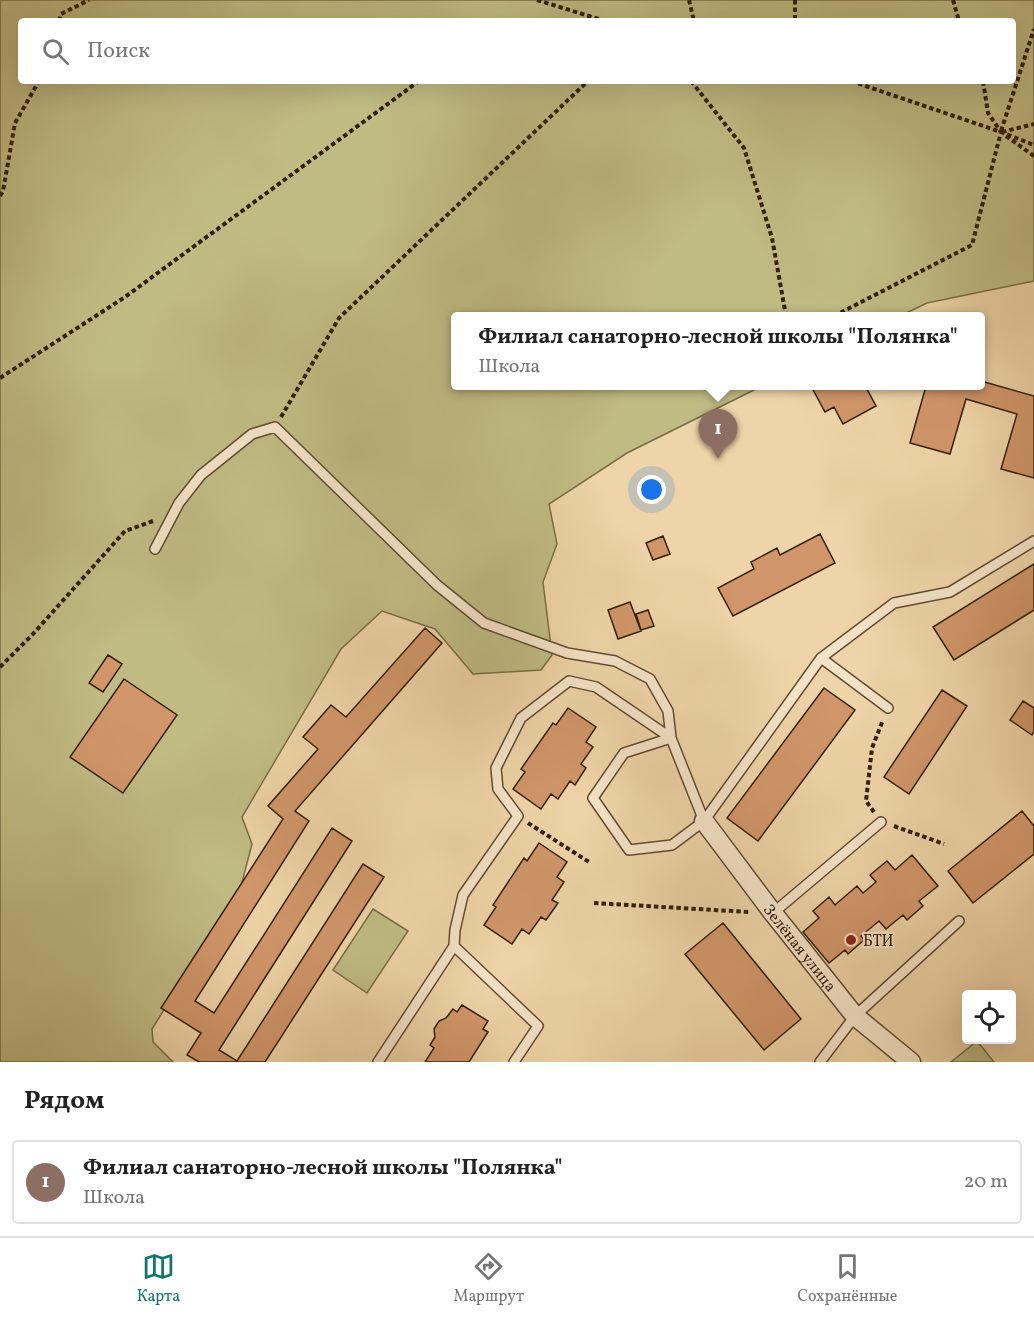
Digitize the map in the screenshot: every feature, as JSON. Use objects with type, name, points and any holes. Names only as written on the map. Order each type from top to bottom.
[{"type":"street","name":"Зелёная улица","points":[[704,821],[855,1016],[911,1062]]},
{"type":"lane","points":[[155,549],[179,503],[201,475],[252,434],[275,427],[437,585],[484,623],[567,653],[615,660],[650,679],[668,711],[671,738],[704,821]]},
{"type":"lane","points":[[671,738],[624,753],[593,798],[629,850],[672,845],[704,821],[821,658],[894,603],[950,592],[1034,541]]},
{"type":"lane","points":[[821,658],[888,708]]},
{"type":"lane","points":[[378,1062],[454,946],[463,895],[518,816],[498,789],[496,768],[521,718],[569,681],[596,687],[671,738]]},
{"type":"lane","points":[[773,913],[881,822]]},
{"type":"lane","points":[[820,1062],[855,1016],[959,921]]},
{"type":"lane","points":[[454,946],[538,1026],[514,1062]]},
{"type":"path","points":[[60,18],[61,14],[89,0]]},
{"type":"path","points":[[537,0],[595,18]]},
{"type":"path","points":[[689,0],[693,18]]},
{"type":"path","points":[[795,0],[795,18]]},
{"type":"path","points":[[953,0],[958,18]]},
{"type":"path","points":[[842,312],[972,245],[1001,132],[1034,29]]},
{"type":"path","points":[[0,196],[3,191],[15,123],[37,84]]},
{"type":"path","points":[[0,378],[125,297],[415,84]]},
{"type":"path","points":[[275,427],[339,318],[585,84]]},
{"type":"path","points":[[693,84],[744,148],[771,238],[785,312]]},
{"type":"path","points":[[860,84],[1034,145]]},
{"type":"path","points":[[983,84],[988,113],[1001,132],[1034,156]]},
{"type":"path","points":[[1001,132],[1034,124]]},
{"type":"path","points":[[0,667],[33,634],[125,531],[154,520],[179,503]]},
{"type":"path","points":[[888,708],[872,748],[866,801],[881,822],[944,844]]},
{"type":"path","points":[[518,816],[589,862]]},
{"type":"path","points":[[594,903],[773,913]]},
{"type":"shaded area","points":[[0,0],[1034,0],[1034,281],[927,303],[908,312],[451,312],[451,390],[754,390],[627,453],[549,504],[557,544],[543,582],[552,655],[541,670],[473,674],[435,629],[382,611],[341,649],[242,817],[252,844],[241,886],[152,1029],[153,1042],[173,1062],[0,1062]]},
{"type":"shaded area","points":[[373,909],[408,931],[367,993],[333,970]]},
{"type":"shaded area","points":[[973,1044],[979,1044],[994,1062],[951,1062]]},
{"type":"building","points":[[985,382],[1034,396],[1034,478],[1001,469],[1017,414],[966,399],[950,454],[910,443],[925,390],[985,390]]},
{"type":"building","points":[[813,390],[868,390],[876,406],[843,424],[834,407],[825,412]]},
{"type":"building","points":[[820,534],[835,563],[733,616],[718,588],[754,569],[751,562],[777,548],[780,555]]},
{"type":"building","points":[[663,536],[670,554],[653,560],[646,543]]},
{"type":"building","points":[[1034,564],[1034,610],[954,660],[933,627]]},
{"type":"building","points":[[630,602],[641,631],[618,639],[608,610]]},
{"type":"building","points":[[648,610],[654,626],[641,630],[636,614]]},
{"type":"building","points":[[425,628],[442,643],[295,811],[309,821],[195,1001],[214,1013],[332,828],[352,841],[219,1050],[237,1061],[363,864],[384,877],[265,1062],[199,1062],[187,1055],[201,1033],[161,1008],[283,819],[268,806],[318,749],[303,737],[331,705],[346,717]]},
{"type":"building","points":[[108,655],[122,664],[103,692],[89,683]]},
{"type":"building","points":[[124,679],[177,715],[123,793],[70,757]]},
{"type":"building","points":[[824,688],[855,710],[758,841],[727,818]]},
{"type":"building","points":[[942,690],[967,706],[909,794],[884,777]]},
{"type":"building","points":[[1023,701],[1034,708],[1032,735],[1010,720]]},
{"type":"building","points":[[568,708],[596,727],[586,742],[593,747],[581,764],[586,768],[575,785],[570,781],[558,799],[551,794],[541,809],[513,789],[525,772],[521,769],[553,723],[556,725]]},
{"type":"building","points":[[1022,811],[1034,826],[1034,854],[973,903],[948,871]]},
{"type":"building","points":[[539,843],[567,862],[557,877],[564,882],[552,900],[558,903],[546,920],[541,917],[529,934],[522,929],[512,944],[484,925],[496,907],[493,905],[524,858],[527,861]]},
{"type":"building","points":[[912,855],[938,886],[919,901],[923,906],[907,920],[903,915],[886,929],[879,921],[861,936],[864,940],[848,954],[845,950],[829,963],[803,932],[819,918],[813,911],[829,897],[835,905],[857,886],[863,893],[876,882],[870,875],[887,861],[895,870]]},
{"type":"building","points":[[723,923],[801,1019],[764,1050],[685,954]]},
{"type":"building","points":[[462,1005],[488,1021],[483,1029],[488,1032],[469,1062],[425,1062],[434,1048],[430,1045],[435,1037],[434,1029],[439,1021],[446,1018],[453,1009],[457,1012]]},
{"type":"place","name":"Филиал санаторно-лесной школы \"Полянка\"","points":[[718,459]]},
{"type":"place","name":"БТИ","points":[[851,940]]}]
